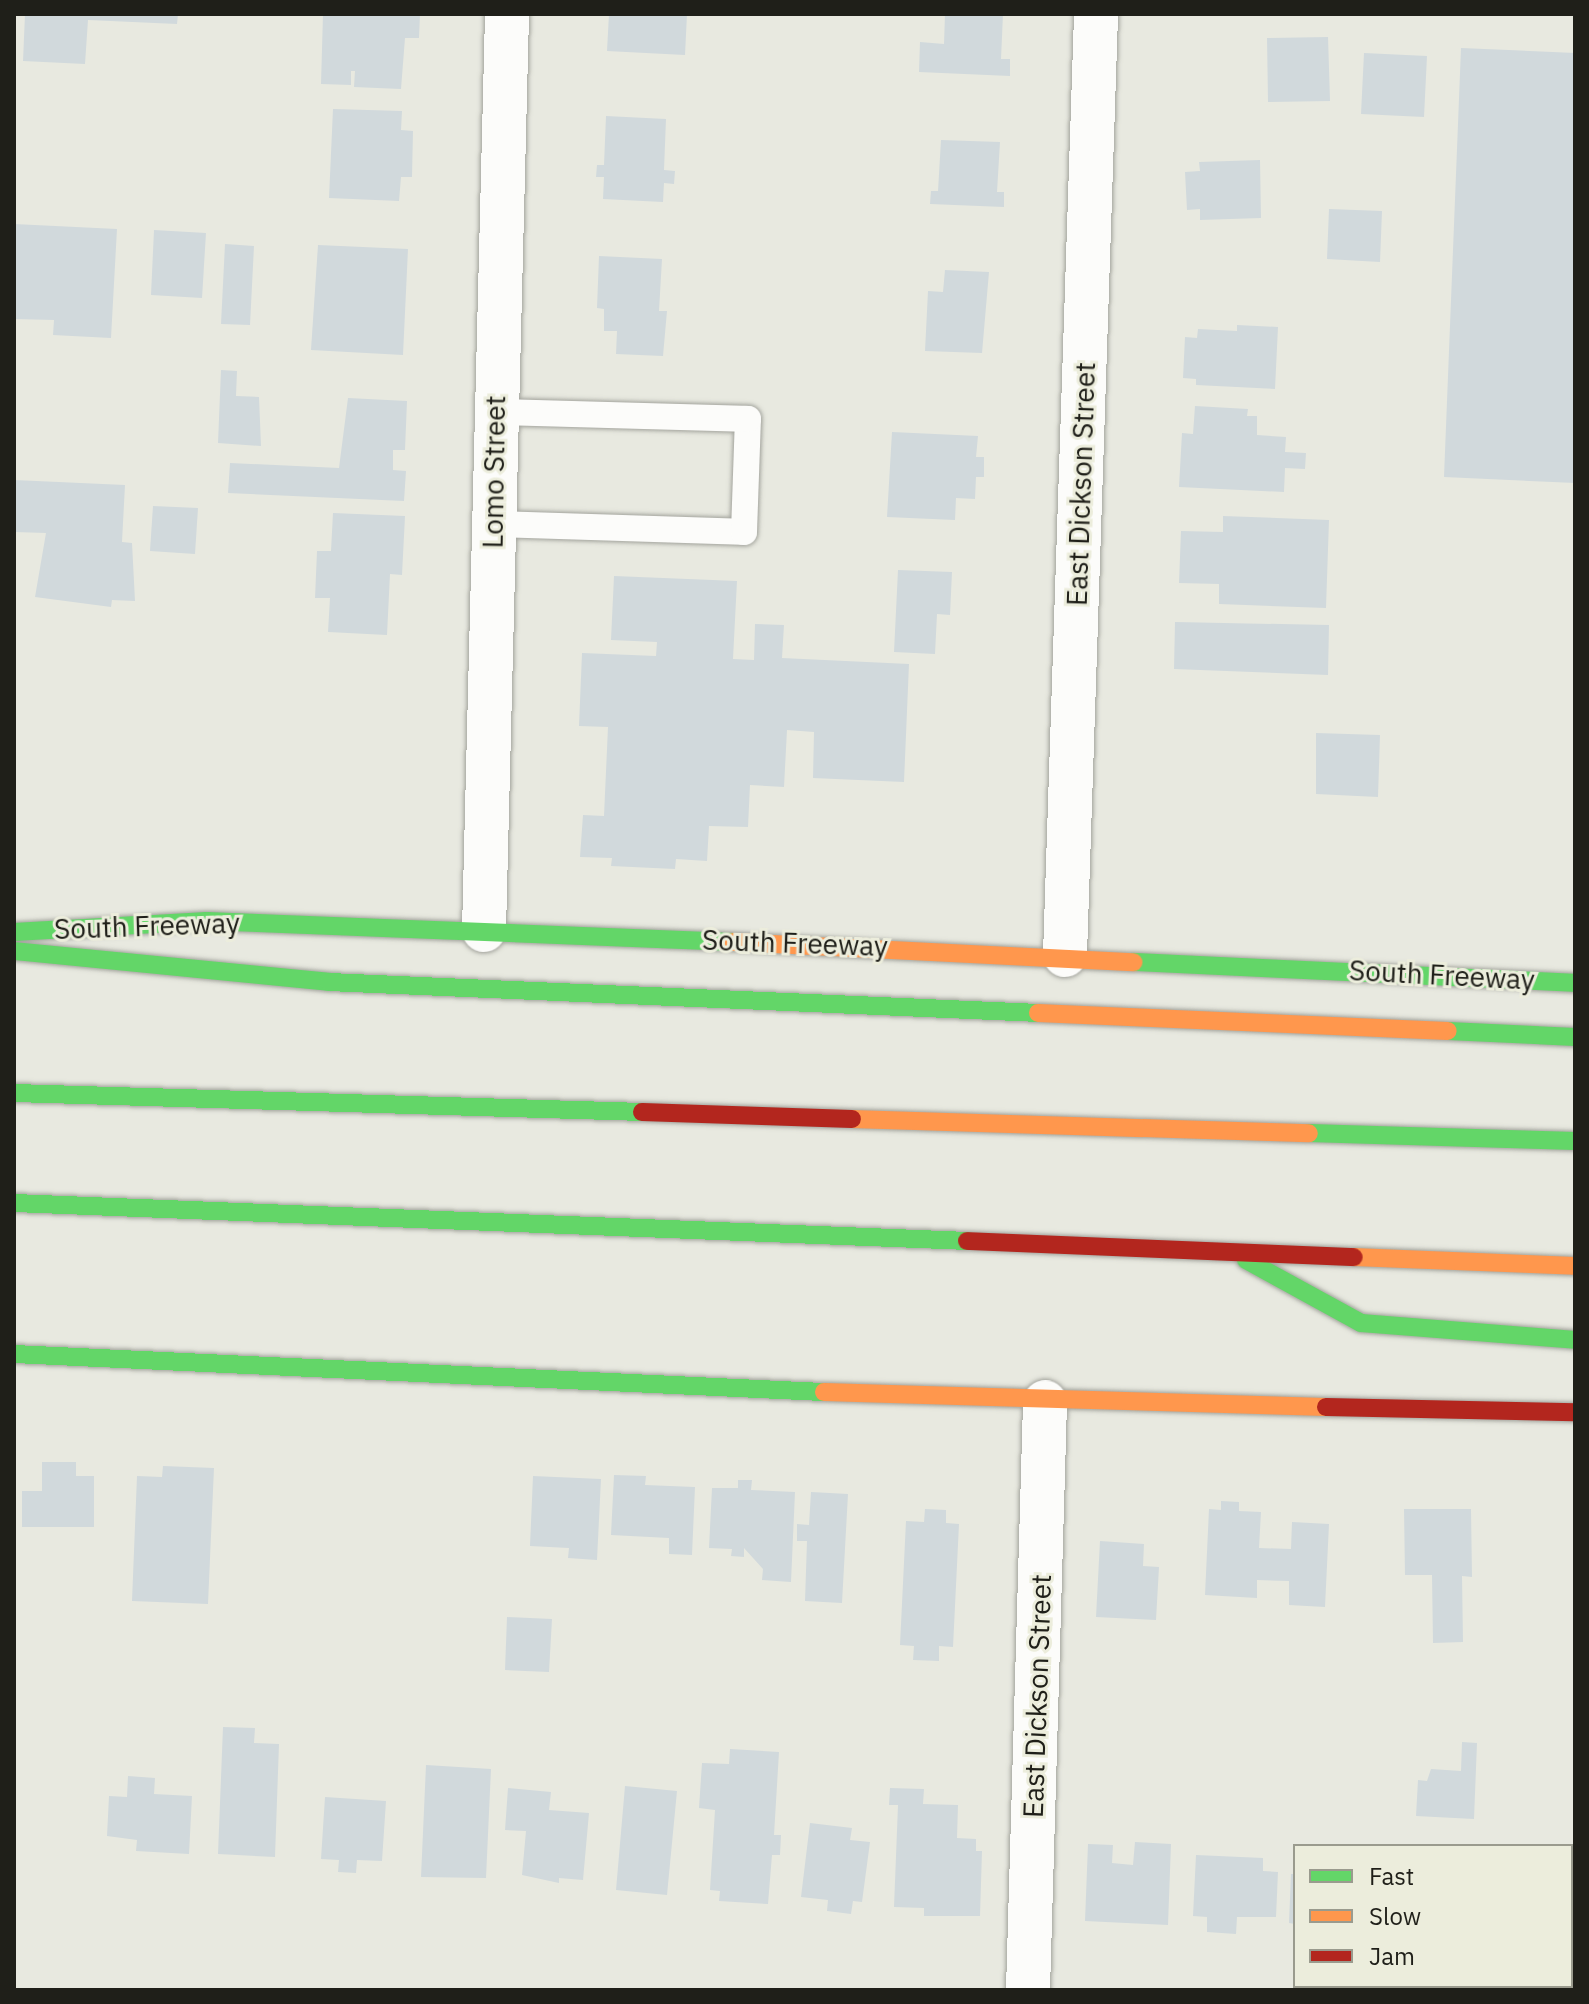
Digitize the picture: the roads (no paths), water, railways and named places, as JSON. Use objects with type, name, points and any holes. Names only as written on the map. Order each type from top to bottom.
[{"type":"main road","name":"South Freeway","points":[[14,932],[207,921],[484,930],[1065,955],[1575,983]]},
{"type":"main road","points":[[14,951],[329,982],[1575,1037]]},
{"type":"main road","points":[[14,1093],[1575,1141]]},
{"type":"main road","points":[[14,1203],[1237,1255],[1575,1266]]},
{"type":"main road","points":[[1237,1255],[1361,1323],[1575,1340]]},
{"type":"main road","points":[[14,1354],[1045,1402],[1575,1412]]},
{"type":"street","name":"Lomo Street","points":[[484,930],[507,14]]},
{"type":"street","name":"East Dickson Street","points":[[1065,955],[1096,14]]},
{"type":"street","name":"East Dickson Street","points":[[1028,1990],[1045,1402]]},
{"type":"lane","points":[[493,524],[744,532],[748,419],[495,412]]}]
